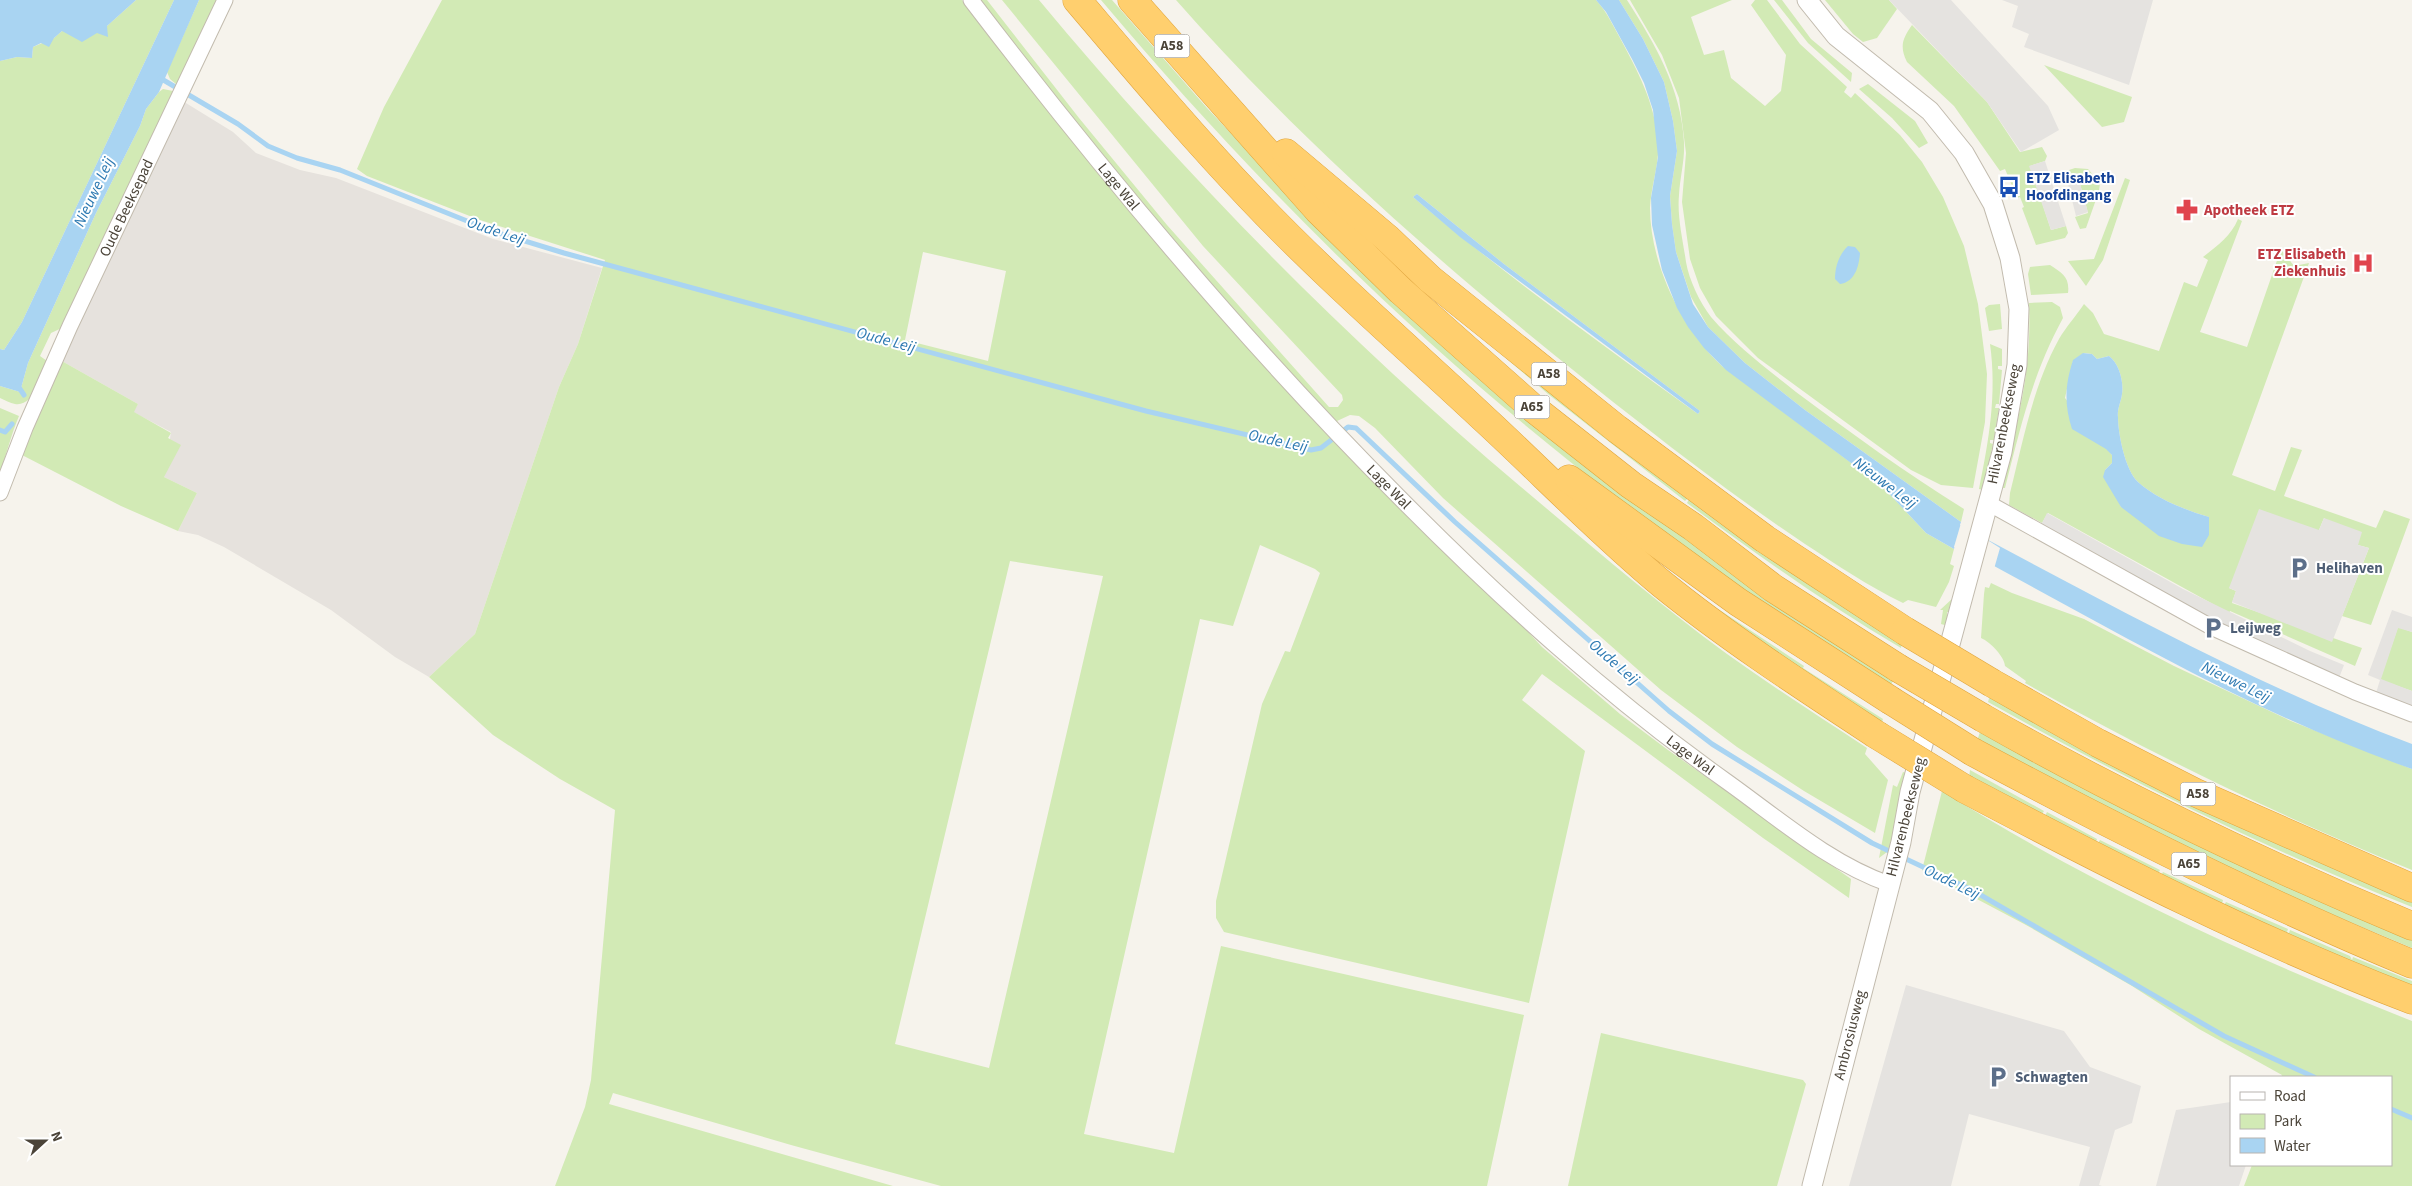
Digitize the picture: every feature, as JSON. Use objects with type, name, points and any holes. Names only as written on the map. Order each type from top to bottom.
[{"type":"highway","name":"A58","points":[[1077,0],[1150,86],[1252,199],[1383,328],[1480,415],[1623,550],[1664,585],[1776,670],[1877,735],[1965,788],[2095,858],[2169,895],[2330,969],[2412,1000]]},
{"type":"highway","name":"A58","points":[[1132,0],[1212,91],[1387,238],[1430,279],[1617,429],[1766,540],[1906,631],[1992,683],[2098,743],[2194,792],[2412,888]]},
{"type":"highway","name":"A65","points":[[1212,91],[1318,210],[1401,291],[1534,408],[1631,485],[1693,527],[1773,588],[1898,668],[2078,772],[2199,832],[2412,926]]},
{"type":"highway","name":"A65","points":[[1480,415],[1738,602],[1973,752],[2082,811],[2187,863],[2346,937],[2412,964]]},
{"type":"street","name":"Oude Beeksepad","points":[[0,493],[31,415],[70,326],[225,0]]},
{"type":"street","name":"Lage Wal","points":[[971,0],[1080,139],[1199,282],[1330,426],[1447,546],[1527,622],[1628,709],[1846,866],[1889,884]]},
{"type":"street","name":"Hilvarenbeekseweg","points":[[1807,0],[1836,36],[1930,110],[1964,153],[1993,204],[2010,258],[2019,309],[2016,365],[2009,417],[1971,573],[1910,792],[1889,884]]},
{"type":"street","points":[[1986,510],[2213,628],[2356,692],[2412,714]]},
{"type":"street","name":"Ambrosiusweg","points":[[1812,1186],[1889,884]]},
{"type":"shaded area","points":[[1889,0],[1951,0],[2048,106],[2059,130],[2021,152],[1987,102]]},
{"type":"shaded area","points":[[2002,0],[2153,0],[2129,85],[2024,47],[2029,34],[2012,27],[2018,6]]},
{"type":"shaded area","points":[[181,100],[233,132],[256,153],[300,170],[336,178],[493,239],[602,268],[578,344],[559,387],[475,634],[429,677],[395,657],[331,610],[224,547],[198,535],[178,531],[197,493],[164,477],[171,432],[133,412],[138,404],[60,360]]},
{"type":"shaded area","points":[[2045,161],[2066,226],[2051,230],[2029,166]]},
{"type":"shaded area","points":[[2077,173],[2088,212],[2076,216],[2066,176]]},
{"type":"shaded area","name":"Helihaven","points":[[2259,509],[2319,530],[2324,518],[2362,532],[2358,545],[2369,548],[2332,642],[2232,602],[2236,591],[2229,588]]},
{"type":"shaded area","points":[[2047,513],[2183,589],[2310,651],[2344,665],[2339,678],[2176,602],[2041,525]]},
{"type":"shaded area","points":[[2392,610],[2412,617],[2412,632],[2398,628],[2381,679],[2412,691],[2412,706],[2376,693],[2380,680],[2368,675]]},
{"type":"shaded area","name":"Schwagten","points":[[1906,985],[2064,1031],[2090,1067],[2141,1086],[2132,1123],[2115,1130],[2099,1185],[2102,1186],[2079,1186],[2090,1147],[1969,1114],[1951,1186],[1849,1186]]},
{"type":"shaded area","points":[[2230,1102],[2230,1166],[2246,1166],[2239,1186],[2156,1186],[2176,1110]]},
{"type":"green space","points":[[136,0],[174,0],[22,322],[4,350],[0,349],[0,61],[17,57],[32,58],[33,47],[54,38],[62,31],[107,26]]},
{"type":"green space","points":[[199,0],[219,0],[179,82],[176,84],[170,79],[167,72]]},
{"type":"green space","points":[[442,0],[962,0],[1052,114],[1542,647],[1620,714],[1851,879],[1849,898],[1763,838],[1542,674],[1522,700],[1585,751],[1529,1003],[1224,932],[1216,918],[1216,901],[1262,704],[1285,651],[1290,652],[1320,573],[1315,569],[1260,545],[1233,626],[1200,619],[1084,1134],[1174,1153],[1221,946],[1524,1015],[1487,1186],[941,1186],[613,1093],[609,1104],[893,1186],[555,1186],[585,1107],[591,1080],[615,810],[560,779],[493,735],[429,677],[475,634],[559,387],[578,344],[605,260],[480,220],[367,176],[357,169],[384,107]],"holes":[[[923,252],[1006,271],[988,361],[905,340]],[[1010,561],[1103,576],[989,1068],[895,1044]]]},
{"type":"green space","points":[[977,0],[987,0],[1079,118],[1167,225],[1329,407],[1338,407],[1343,400],[1342,395],[1203,246],[1002,0],[1039,0],[1095,66],[1210,193],[1330,315],[1456,431],[1674,614],[1727,654],[1867,748],[1865,754],[1888,780],[1875,833],[1804,791],[1737,747],[1661,690],[1443,498],[1375,428],[1359,416],[1350,415],[1337,421],[1343,429],[1341,431],[1159,226]]},
{"type":"green space","points":[[1101,0],[1112,0],[1207,108],[1307,214],[1683,537],[1893,679],[1891,687],[1786,619],[1684,548],[1617,498],[1477,385],[1410,325],[1282,200],[1220,135]]},
{"type":"green space","points":[[1176,0],[1596,0],[1609,18],[1633,63],[1653,112],[1658,149],[1650,208],[1651,229],[1662,273],[1682,315],[1707,351],[1722,366],[1882,486],[1926,533],[1954,549],[1950,564],[1954,566],[1949,582],[1936,607],[1908,600],[1903,603],[1877,590],[1805,544],[1723,487],[1582,377],[1459,276],[1342,170],[1229,59]],"holes":[[[1417,194],[1504,264],[1700,411],[1698,414],[1518,281],[1413,197]]]},
{"type":"green space","points":[[1619,0],[1627,0],[1657,50],[1678,103],[1684,142],[1679,203],[1681,228],[1690,276],[1699,298],[1707,311],[1741,347],[1796,392],[1879,452],[1964,509],[1961,522],[1805,410],[1745,363],[1708,327],[1691,297],[1676,252],[1670,196],[1677,151],[1673,121],[1664,82],[1643,39]]},
{"type":"green space","points":[[1630,0],[1732,0],[1691,17],[1704,55],[1724,50],[1731,78],[1765,106],[1781,91],[1786,55],[1751,5],[1755,0],[1767,0],[1800,44],[1847,87],[1844,92],[1851,98],[1855,93],[1900,135],[1922,162],[1943,197],[1964,246],[1978,304],[1987,374],[1985,422],[1973,488],[1941,485],[1911,470],[1758,358],[1716,316],[1700,288],[1690,259],[1682,202],[1686,153],[1679,98],[1662,55]]},
{"type":"green space","points":[[1774,0],[1782,0],[1811,39],[1852,73],[1851,82],[1808,43]]},
{"type":"green space","points":[[1825,0],[1889,0],[1897,9],[1877,38],[1863,42],[1853,34]]},
{"type":"green space","points":[[1912,25],[1987,102],[2020,152],[2042,147],[2047,156],[2045,161],[2030,166],[2051,230],[2066,226],[2068,233],[2065,238],[2036,245],[2022,208],[2024,207],[2020,197],[2017,198],[2005,169],[2000,171],[1954,106],[1907,62],[1903,51],[1903,42]]},
{"type":"green space","points":[[2044,65],[2132,97],[2124,122],[2102,127]]},
{"type":"green space","points":[[1868,84],[1915,121],[1928,143],[1919,148],[1892,118],[1859,89]]},
{"type":"green space","points":[[163,89],[173,91],[174,94],[64,327],[51,333],[40,356],[47,361],[36,388],[28,400],[22,404],[13,404],[0,398],[0,386],[20,392],[28,363],[96,213],[140,126],[146,109]]},
{"type":"green space","points":[[2075,168],[2088,169],[2100,183],[2086,228],[2080,229],[2075,217],[2088,213],[2077,173],[2066,176],[2066,171]]},
{"type":"green space","points":[[2125,178],[2130,180],[2103,260],[2086,286],[2068,261],[2094,259]]},
{"type":"green space","points":[[2238,219],[2242,221],[2200,332],[2247,347],[2281,249],[2294,266],[2309,263],[2232,475],[2275,491],[2291,447],[2302,450],[2284,496],[2376,528],[2384,510],[2410,519],[2371,625],[2342,616],[2369,548],[2358,545],[2324,518],[2319,530],[2229,588],[2236,591],[2232,603],[2362,648],[2355,666],[2230,611],[2229,613],[2048,513],[2042,523],[2009,505],[2010,493],[2024,434],[2042,376],[2059,339],[2084,304],[2093,313],[2104,334],[2159,351],[2184,282],[2197,287],[2208,260],[2203,257],[2232,231]],"holes":[[[2084,353],[2092,354],[2097,359],[2109,356],[2116,363],[2120,373],[2122,397],[2118,414],[2119,432],[2123,451],[2133,476],[2138,482],[2162,499],[2209,517],[2121,507],[2105,470],[2112,463],[2112,455],[2065,398],[2073,361]]]},
{"type":"green space","points":[[2050,265],[2066,279],[2068,293],[2031,295],[2028,274],[2030,267]]},
{"type":"green space","points":[[2052,302],[2060,307],[2063,318],[2035,380],[2005,488],[2001,488],[2018,418],[2026,374],[2029,303]]},
{"type":"green space","points":[[2000,304],[2002,329],[1989,331],[1985,308],[1989,305]]},
{"type":"green space","points":[[1473,330],[1902,642],[1901,648],[1792,578],[1687,503],[1688,498],[1685,501],[1548,394]]},
{"type":"green space","points":[[1990,344],[2002,349],[2002,366],[1998,366],[1998,369],[2002,370],[1999,404],[1996,404],[1995,408],[1999,408],[1994,440],[1990,440],[1990,443],[1993,444],[1983,490],[1979,489],[1989,435],[1993,381]]},
{"type":"green space","points":[[60,360],[138,404],[134,412],[171,433],[168,438],[181,445],[164,477],[197,493],[178,531],[121,506],[20,454]]},
{"type":"green space","points":[[0,408],[19,416],[0,472]]},
{"type":"green space","points":[[1991,583],[2012,593],[2084,619],[2174,666],[2291,721],[2412,769],[2412,870],[2264,806],[2167,759],[2025,683],[2026,681],[2005,666],[2000,655],[1981,638],[1985,587],[1989,588]]},
{"type":"green space","points":[[1700,597],[1804,666],[1803,668],[1883,719],[1881,725],[1793,668]]},
{"type":"green space","points":[[1953,598],[1951,612],[1947,612],[1947,616],[1950,616],[1948,626],[1941,624],[1943,610],[1940,610]]},
{"type":"green space","points":[[2398,627],[2412,632],[2412,691],[2380,680]]},
{"type":"green space","points":[[1990,695],[2412,899],[2412,907],[2357,885],[2197,812],[1988,702]]},
{"type":"green space","points":[[1980,732],[2412,937],[2412,948],[2250,878],[2131,820],[2006,755],[1978,738]]},
{"type":"green space","points":[[1970,770],[2044,811],[2042,814],[2045,816],[2047,812],[2097,839],[2096,842],[2098,843],[2100,840],[2160,870],[2158,874],[2161,875],[2163,872],[2223,900],[2222,904],[2224,905],[2226,902],[2288,929],[2287,932],[2289,933],[2290,930],[2350,956],[2352,960],[2353,957],[2412,981],[2412,988],[2202,898],[1969,777]]},
{"type":"green space","points":[[1903,772],[1910,774],[1891,849],[1879,858],[1893,785],[1897,787]]},
{"type":"green space","points":[[1942,791],[2055,857],[2172,917],[2351,997],[2412,1021],[2412,1186],[2244,1186],[2252,1166],[2392,1166],[2392,1076],[2282,1076],[2199,1029],[2132,986],[2026,925],[1922,870]]},
{"type":"green space","points":[[1601,1033],[1803,1080],[1806,1084],[1777,1186],[1568,1186]]},
{"type":"water","points":[[0,0],[136,0],[107,26],[108,37],[97,33],[82,42],[62,31],[54,38],[49,47],[41,43],[33,47],[32,58],[17,57],[0,61]]},
{"type":"water","name":"Nieuwe Leij","points":[[174,0],[199,0],[159,92],[146,109],[140,126],[96,213],[28,363],[20,392],[0,386],[0,349],[4,350],[22,322]]},
{"type":"water","name":"Nieuwe Leij","points":[[1596,0],[1619,0],[1643,39],[1664,82],[1673,121],[1677,151],[1670,196],[1676,252],[1693,304],[1708,327],[1745,363],[1805,410],[1961,522],[1960,525],[2239,670],[2354,721],[2412,744],[2412,769],[2352,747],[2236,695],[1955,545],[1954,549],[1926,533],[1882,486],[1726,370],[1704,348],[1688,327],[1677,308],[1662,270],[1652,225],[1651,198],[1658,157],[1653,110],[1644,83],[1632,59],[1606,12]]},
{"type":"water","points":[[1417,194],[1504,264],[1700,411],[1698,414],[1460,237],[1413,197]]},
{"type":"water","points":[[1848,246],[1855,247],[1860,253],[1859,263],[1853,277],[1840,284],[1835,279],[1836,270],[1840,257]]},
{"type":"water","points":[[2083,353],[2092,354],[2097,359],[2109,356],[2116,363],[2122,384],[2118,414],[2119,432],[2129,469],[2138,482],[2162,499],[2209,517],[2209,535],[2202,547],[2182,544],[2159,536],[2121,507],[2103,477],[2105,470],[2112,463],[2112,455],[2106,449],[2072,429],[2067,403],[2068,378],[2073,360]]},
{"type":"pier","points":[[1961,523],[2000,548],[1994,569],[1954,547]]},
{"type":"waterway","name":"Oude Leij","points":[[160,78],[238,124],[268,146],[297,158],[340,170],[492,231],[564,253],[1146,411],[1311,450],[1321,448],[1348,427],[1356,428],[1455,522],[1669,711],[1712,744],[1872,843],[1972,890],[2224,1036],[2312,1076]]},
{"type":"waterway","name":"Oude Leij","points":[[18,386],[24,395]]},
{"type":"waterway","name":"Oude Leij","points":[[0,430],[5,432],[12,424]]},
{"type":"waterway","name":"Oude Leij","points":[[2392,1109],[2412,1118]]},
{"type":"place","name":"ETZ Elisabeth Hoofdingang","points":[[2009,187]]},
{"type":"place","name":"Apotheek ETZ","points":[[2187,210]]},
{"type":"place","name":"ETZ Elisabeth Ziekenhuis","points":[[2363,263]]},
{"type":"place","name":"Helihaven","points":[[2299,568]]},
{"type":"place","name":"Leijweg","points":[[2213,628]]},
{"type":"place","name":"Schwagten","points":[[1998,1077]]}]
